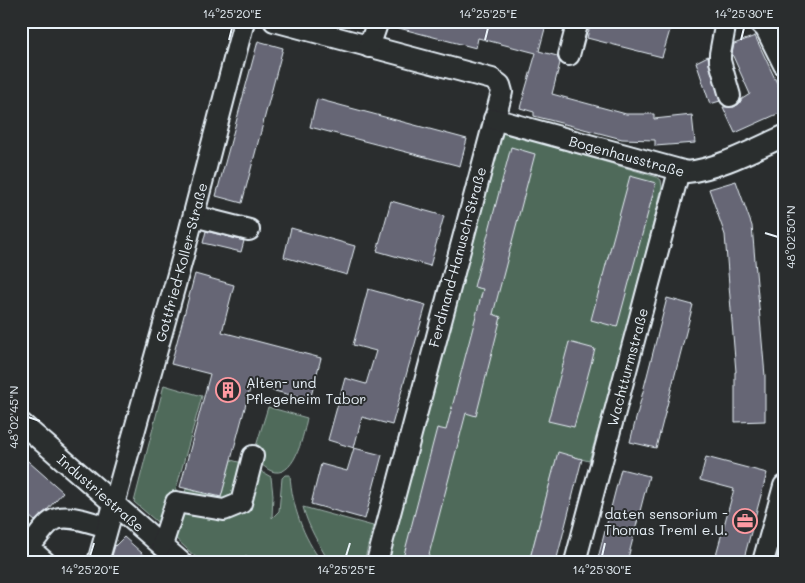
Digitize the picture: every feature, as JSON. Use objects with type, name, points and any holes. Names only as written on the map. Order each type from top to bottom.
[{"type":"street","name":"Gottfried-Koller-Straße","points":[[98,562],[113,502],[194,216],[244,21]]},
{"type":"street","points":[[274,21],[369,47],[378,21]]},
{"type":"street","points":[[569,55],[578,21]]},
{"type":"street","points":[[726,21],[720,61],[730,96]]},
{"type":"street","points":[[758,21],[766,29],[784,65]]},
{"type":"street","name":"Ferdinand-Hanusch-Straße","points":[[369,47],[492,79],[500,85],[502,92],[377,562]]},
{"type":"street","name":"Bogenhausstraße","points":[[494,119],[687,172],[699,171],[784,136]]},
{"type":"street","name":"Wachtturmstraße","points":[[575,562],[679,171]]},
{"type":"street","points":[[194,216],[249,230]]},
{"type":"street","name":"Industriestraße","points":[[21,424],[182,562]]},
{"type":"street","points":[[162,545],[176,502],[224,510],[241,503],[253,456]]},
{"type":"street","points":[[763,562],[784,486]]},
{"type":"street","points":[[45,562],[29,548],[51,522],[57,519],[72,518],[107,527]]},
{"type":"green space","points":[[503,132],[657,177],[661,180],[662,187],[624,341],[589,461],[558,453],[529,562],[387,562]]},
{"type":"green space","points":[[164,385],[202,396],[164,528],[134,502]]},
{"type":"green space","points":[[268,407],[307,418],[304,433],[294,460],[282,471],[275,472],[269,470],[253,456]]},
{"type":"green space","points":[[231,460],[250,465],[271,477],[273,495],[272,518],[279,511],[282,478],[285,475],[290,475],[293,498],[304,532],[322,562],[247,562],[246,555],[245,562],[201,562],[173,536],[186,489],[221,498]]},
{"type":"green space","points":[[303,507],[373,526],[364,562],[329,562],[311,528]]},
{"type":"building","points":[[391,21],[547,21],[539,51],[557,56],[560,63],[552,94],[626,114],[654,114],[654,119],[692,115],[695,143],[655,146],[655,140],[622,139],[534,116],[534,112],[520,108],[536,53],[478,38],[476,48],[391,26]]},
{"type":"building","points":[[591,21],[637,21],[670,30],[662,57],[587,38]]},
{"type":"building","points":[[755,36],[784,98],[784,111],[735,133],[723,107],[734,107],[750,94],[732,54],[734,44]]},
{"type":"building","points":[[258,41],[283,48],[242,203],[216,196]]},
{"type":"building","points":[[708,56],[720,101],[710,104],[696,62]]},
{"type":"building","points":[[317,99],[467,139],[460,166],[310,127]]},
{"type":"building","points":[[511,147],[535,154],[493,314],[501,317],[476,416],[466,413],[427,562],[402,562],[437,428],[446,430],[483,289],[474,287]]},
{"type":"building","points":[[630,176],[656,183],[617,327],[591,320]]},
{"type":"building","points":[[736,181],[752,226],[765,376],[765,421],[735,422],[736,372],[725,235],[709,189]]},
{"type":"building","points":[[391,201],[444,216],[430,266],[377,251]]},
{"type":"building","points":[[291,228],[355,246],[347,275],[284,257]]},
{"type":"building","points":[[206,231],[244,241],[241,252],[203,243]]},
{"type":"building","name":"Alten- und Pflegeheim Tabor","points":[[195,274],[234,285],[222,332],[321,358],[310,400],[251,385],[221,497],[180,487],[210,374],[171,364]]},
{"type":"building","points":[[368,289],[426,305],[392,425],[362,417],[354,448],[328,440],[345,378],[366,384],[376,351],[353,345]]},
{"type":"building","points":[[667,298],[693,305],[656,448],[630,442]]},
{"type":"building","points":[[569,342],[595,349],[574,427],[548,421]]},
{"type":"building","points":[[354,448],[382,455],[365,519],[311,504],[321,464],[347,471]]},
{"type":"building","points":[[558,452],[582,459],[556,562],[529,562]]},
{"type":"building","points":[[21,455],[63,492],[35,521],[21,510]]},
{"type":"building","points":[[706,457],[767,473],[743,562],[714,562],[734,489],[700,480]]},
{"type":"building","points":[[621,469],[649,476],[627,562],[597,562]]},
{"type":"building","points":[[784,531],[784,562],[775,562]]},
{"type":"building","points":[[124,537],[152,562],[110,562],[115,546]]},
{"type":"place","name":"Alten- und Pflegeheim Tabor","points":[[228,390]]},
{"type":"place","name":"daten sensorium - Thomas Treml e.U.","points":[[745,521]]}]
